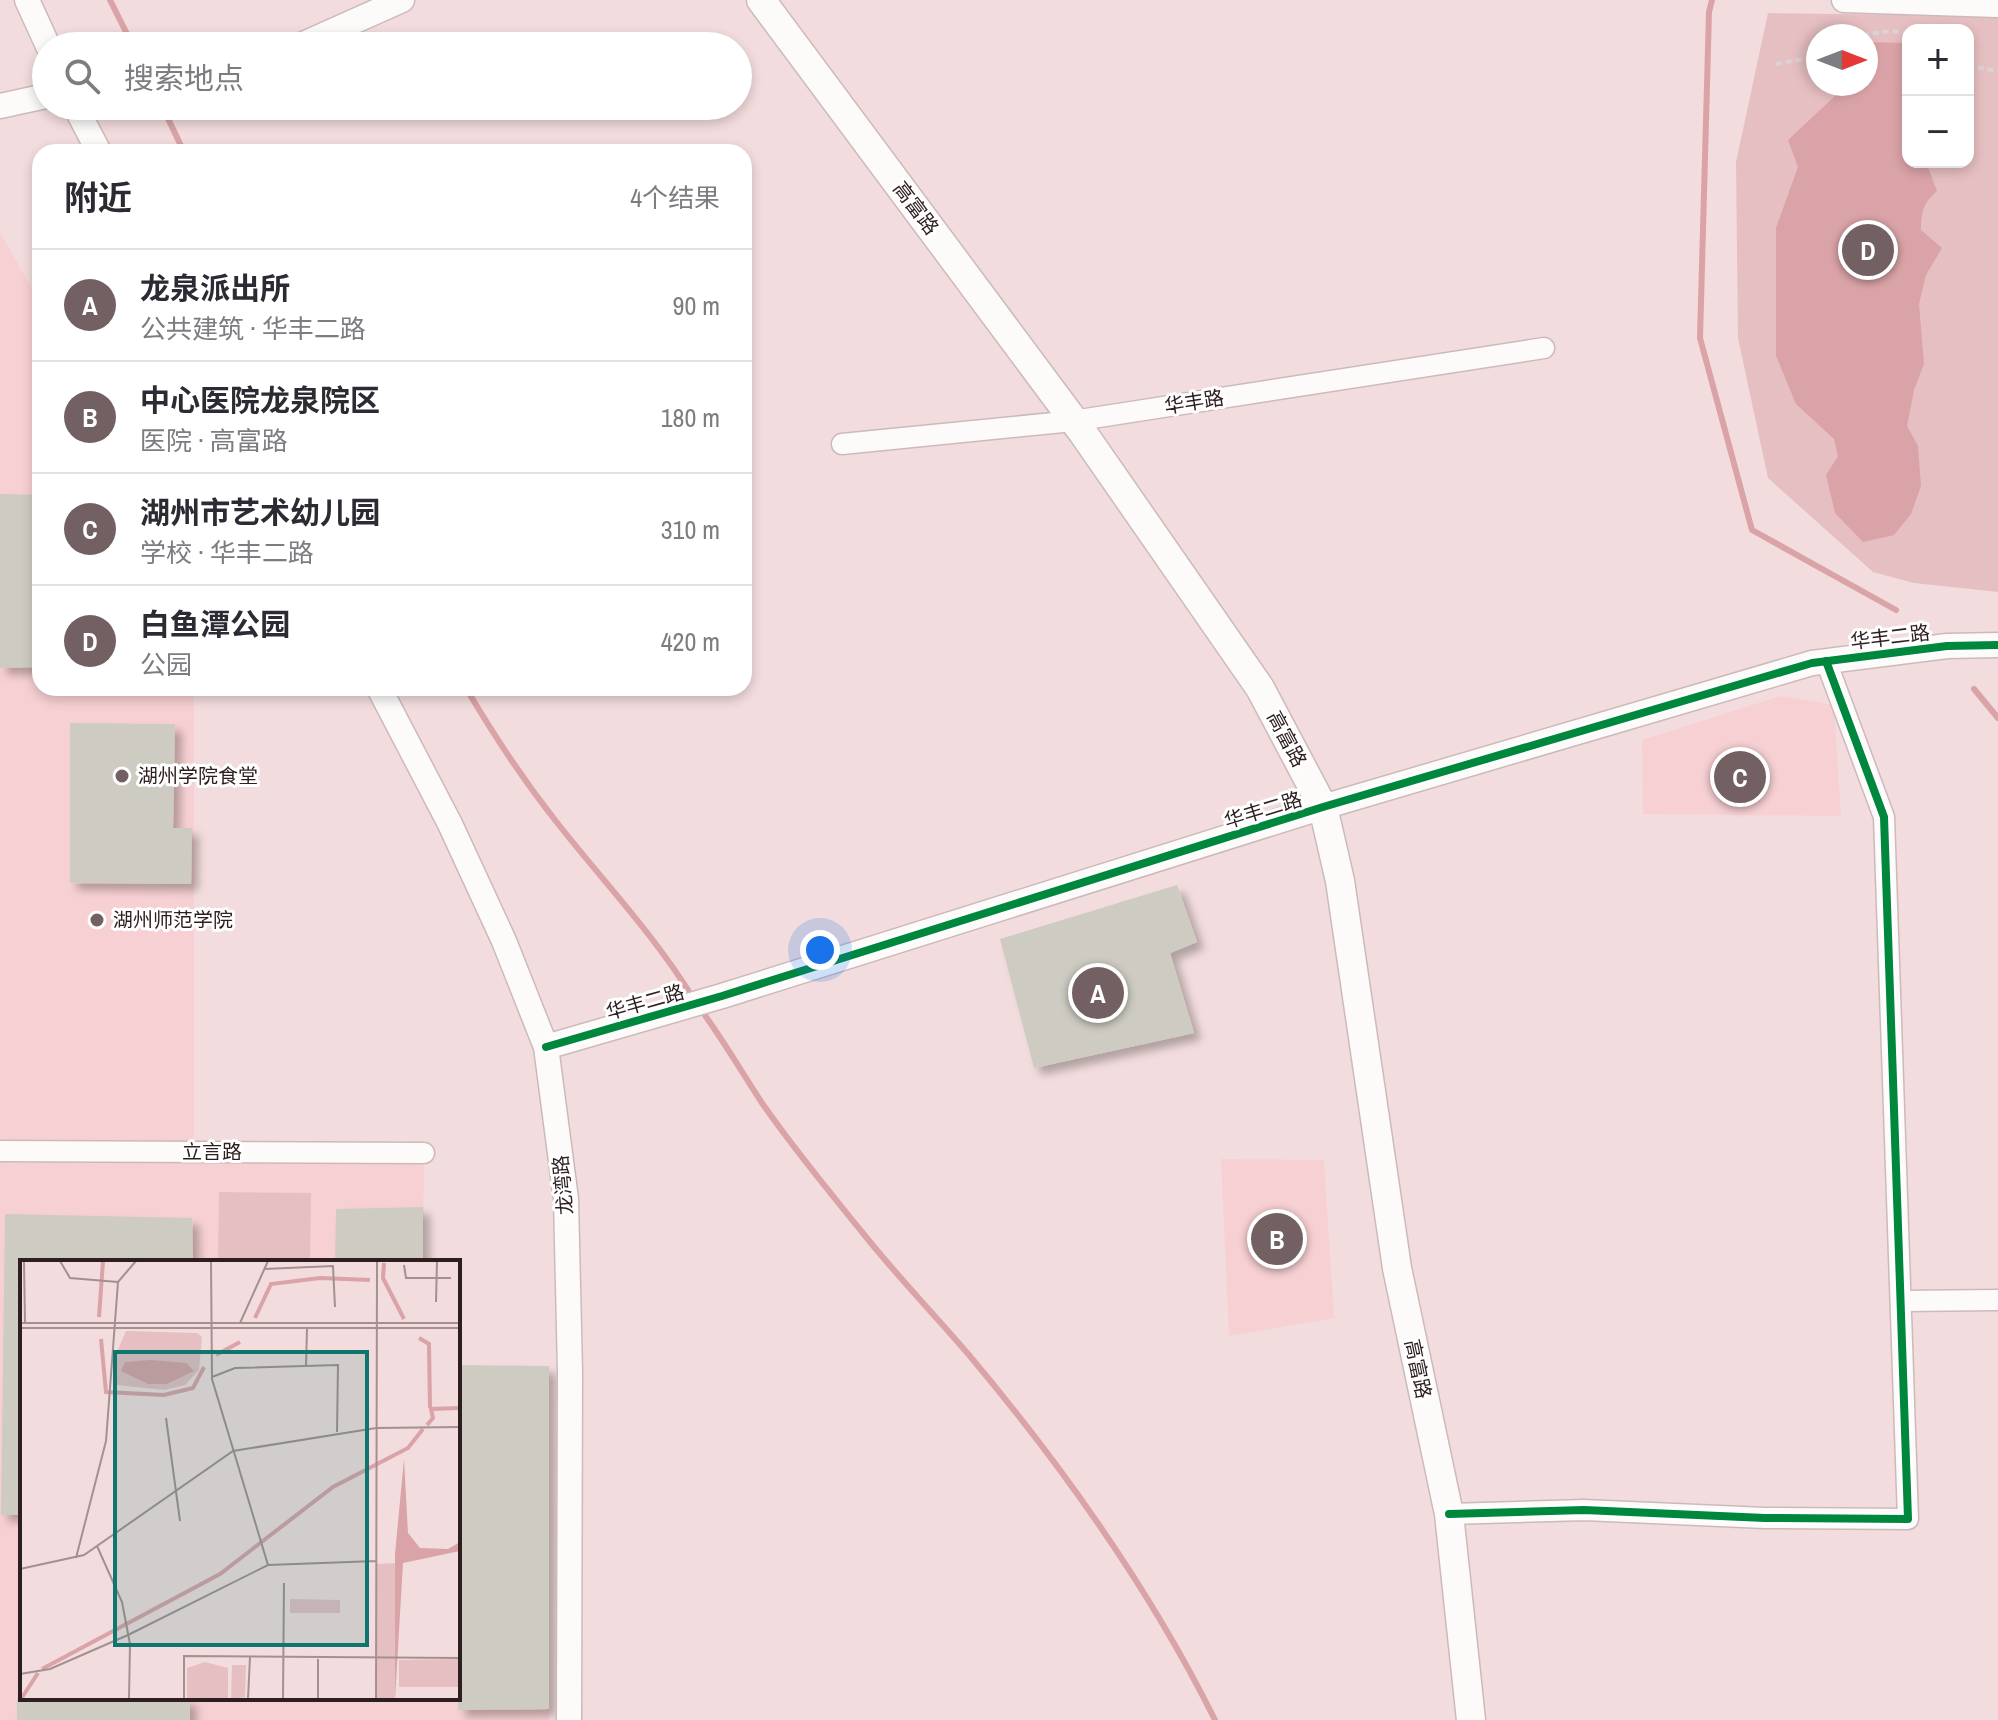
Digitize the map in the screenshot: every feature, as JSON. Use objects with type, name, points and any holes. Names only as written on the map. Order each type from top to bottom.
[{"type":"main road","name":"高富路","points":[[761,0],[1073,421],[1260,688],[1323,807],[1340,881],[1397,1268],[1449,1514],[1471,1720]]},
{"type":"street","points":[[27,0],[42,32]]},
{"type":"street","points":[[330,32],[402,0]]},
{"type":"street","points":[[1844,0],[1998,5]]},
{"type":"street","points":[[0,106],[32,99]]},
{"type":"street","points":[[82,120],[95,144]]},
{"type":"street","name":"华丰路","points":[[842,444],[1073,421],[1544,348]]},
{"type":"street","name":"华丰二路","points":[[546,1047],[722,996],[1323,807],[1812,663],[1947,646],[1998,645]]},
{"type":"street","points":[[1449,1514],[1584,1510],[1765,1518],[1908,1519],[1884,817],[1826,661]]},
{"type":"street","name":"龙湾路","points":[[383,696],[450,824],[504,941],[546,1047],[566,1199],[570,1372],[569,1720]]},
{"type":"street","name":"立言路","points":[[0,1151],[424,1153]]},
{"type":"street","points":[[1901,1301],[1998,1300]]},
{"type":"path","points":[[1878,33],[1902,32]]},
{"type":"path","points":[[1776,64],[1806,58]]},
{"type":"path","points":[[1974,67],[1998,71]]},
{"type":"shaded area","points":[[1768,13],[1998,16],[1998,592],[1914,583],[1873,572],[1768,478],[1738,338],[1736,162]]},
{"type":"shaded area","points":[[1878,42],[1902,43],[1902,168],[1928,168],[1937,191],[1924,208],[1921,230],[1942,248],[1926,275],[1919,304],[1924,364],[1914,390],[1907,426],[1918,446],[1921,486],[1911,514],[1894,535],[1863,542],[1835,513],[1826,475],[1838,456],[1834,439],[1796,404],[1776,356],[1776,228],[1798,167],[1788,140],[1835,96],[1878,96]]},
{"type":"shaded area","name":"湖州师范学院","points":[[0,232],[32,289],[32,696],[194,696],[194,1151],[424,1153],[423,1260],[20,1260],[20,1700],[460,1700],[549,1366],[549,1720],[0,1720]]},
{"type":"shaded area","points":[[1781,696],[1834,705],[1841,816],[1643,814],[1642,740]]},
{"type":"shaded area","points":[[1221,1159],[1324,1160],[1334,1318],[1229,1336]]},
{"type":"shaded area","points":[[219,1192],[311,1193],[310,1260],[218,1260]]},
{"type":"building","points":[[0,494],[32,495],[32,667],[0,668]]},
{"type":"building","name":"湖州学院食堂","points":[[70,723],[175,724],[173,828],[192,828],[191,884],[70,883]]},
{"type":"building","points":[[1177,885],[1197,942],[1170,953],[1194,1033],[1034,1068],[1000,939]]},
{"type":"building","points":[[423,1207],[423,1260],[335,1260],[336,1209]]},
{"type":"building","points":[[5,1214],[192,1218],[193,1260],[20,1260],[20,1515],[1,1515]]},
{"type":"building","points":[[460,1365],[549,1366],[549,1709],[458,1710]]},
{"type":"building","points":[[17,1698],[190,1700],[190,1720],[17,1720]]},
{"type":"waterway","points":[[110,0],[126,32]]},
{"type":"waterway","points":[[1712,0],[1709,12],[1700,338],[1752,530],[1896,610]]},
{"type":"waterway","points":[[169,120],[180,144]]},
{"type":"waterway","points":[[1974,689],[1998,718]]},
{"type":"waterway","points":[[471,696],[531,788],[644,929],[693,998]]},
{"type":"waterway","points":[[699,1007],[798,1153],[875,1248],[1004,1397],[1071,1485],[1162,1623],[1215,1720]]},
{"type":"cycle path","points":[[546,1047],[722,996],[1323,807],[1812,663],[1947,646],[1998,645]]},
{"type":"cycle path","points":[[1449,1514],[1584,1510],[1765,1518],[1908,1519],[1884,817],[1826,661]]},
{"type":"place","name":"白鱼潭公园","points":[[1868,250]]},
{"type":"place","name":"湖州学院食堂","points":[[122,776]]},
{"type":"place","name":"湖州市艺术幼儿园","points":[[1740,777]]},
{"type":"place","name":"湖州师范学院","points":[[97,920]]},
{"type":"place","name":"龙泉派出所","points":[[1098,993]]},
{"type":"place","name":"中心医院龙泉院区","points":[[1277,1239]]}]
